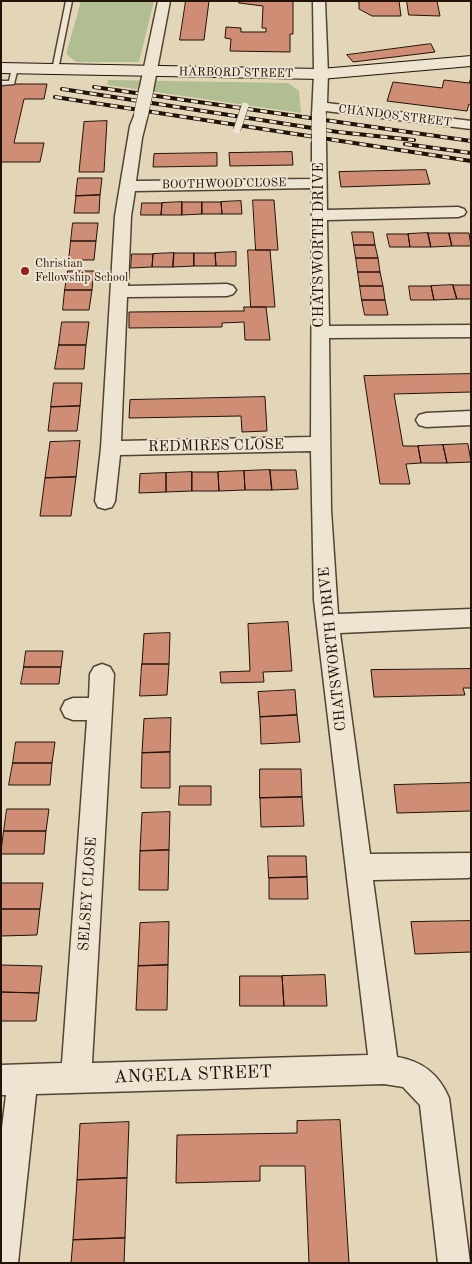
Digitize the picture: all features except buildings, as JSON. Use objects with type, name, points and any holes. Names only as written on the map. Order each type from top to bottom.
[{"type":"street","points":[[105,501],[111,448],[123,216],[137,127],[164,1]]},
{"type":"street","name":"CHATSWORTH DRIVE","points":[[319,1],[321,74],[319,110],[320,444],[321,510],[327,612],[384,1069]]},
{"type":"street","name":"HARBORD STREET","points":[[12,75],[55,70],[321,74],[471,61]]},
{"type":"street","name":"CHANDOS STREET","points":[[319,110],[471,125]]},
{"type":"street","points":[[137,127],[151,140]]},
{"type":"street","name":"BOOTHWOOD CLOSE","points":[[129,186],[319,183]]},
{"type":"street","points":[[319,215],[458,212]]},
{"type":"street","points":[[120,292],[228,290]]},
{"type":"street","points":[[320,332],[468,336]]},
{"type":"street","points":[[426,420],[471,418]]},
{"type":"street","name":"REDMIRES CLOSE","points":[[111,448],[320,444]]},
{"type":"street","points":[[327,612],[471,618]]},
{"type":"street","name":"SELSEY CLOSE","points":[[76,1078],[102,674]]},
{"type":"street","points":[[73,709],[100,709]]},
{"type":"street","points":[[358,867],[468,865]]},
{"type":"street","points":[[384,1069],[411,1074],[434,1098],[454,1263]]},
{"type":"street","name":"ANGELA STREET","points":[[12,1079],[384,1069]]},
{"type":"street","points":[[2,1263],[12,1079]]},
{"type":"lane","points":[[55,70],[69,1]]},
{"type":"lane","points":[[1,83],[12,75]]},
{"type":"lane","points":[[237,130],[245,106]]},
{"type":"green space","points":[[81,1],[154,1],[139,62],[76,62],[66,54]]},
{"type":"green space","points":[[108,80],[288,83],[299,91],[301,113],[107,85]]},
{"type":"railway","points":[[94,87],[471,141]]},
{"type":"railway","points":[[62,89],[338,132],[414,140]]},
{"type":"railway","points":[[55,97],[471,161]]},
{"type":"railway","points":[[405,144],[471,153]]},
{"type":"place","name":"Christian Fellowship School","points":[[25,271]]}]
